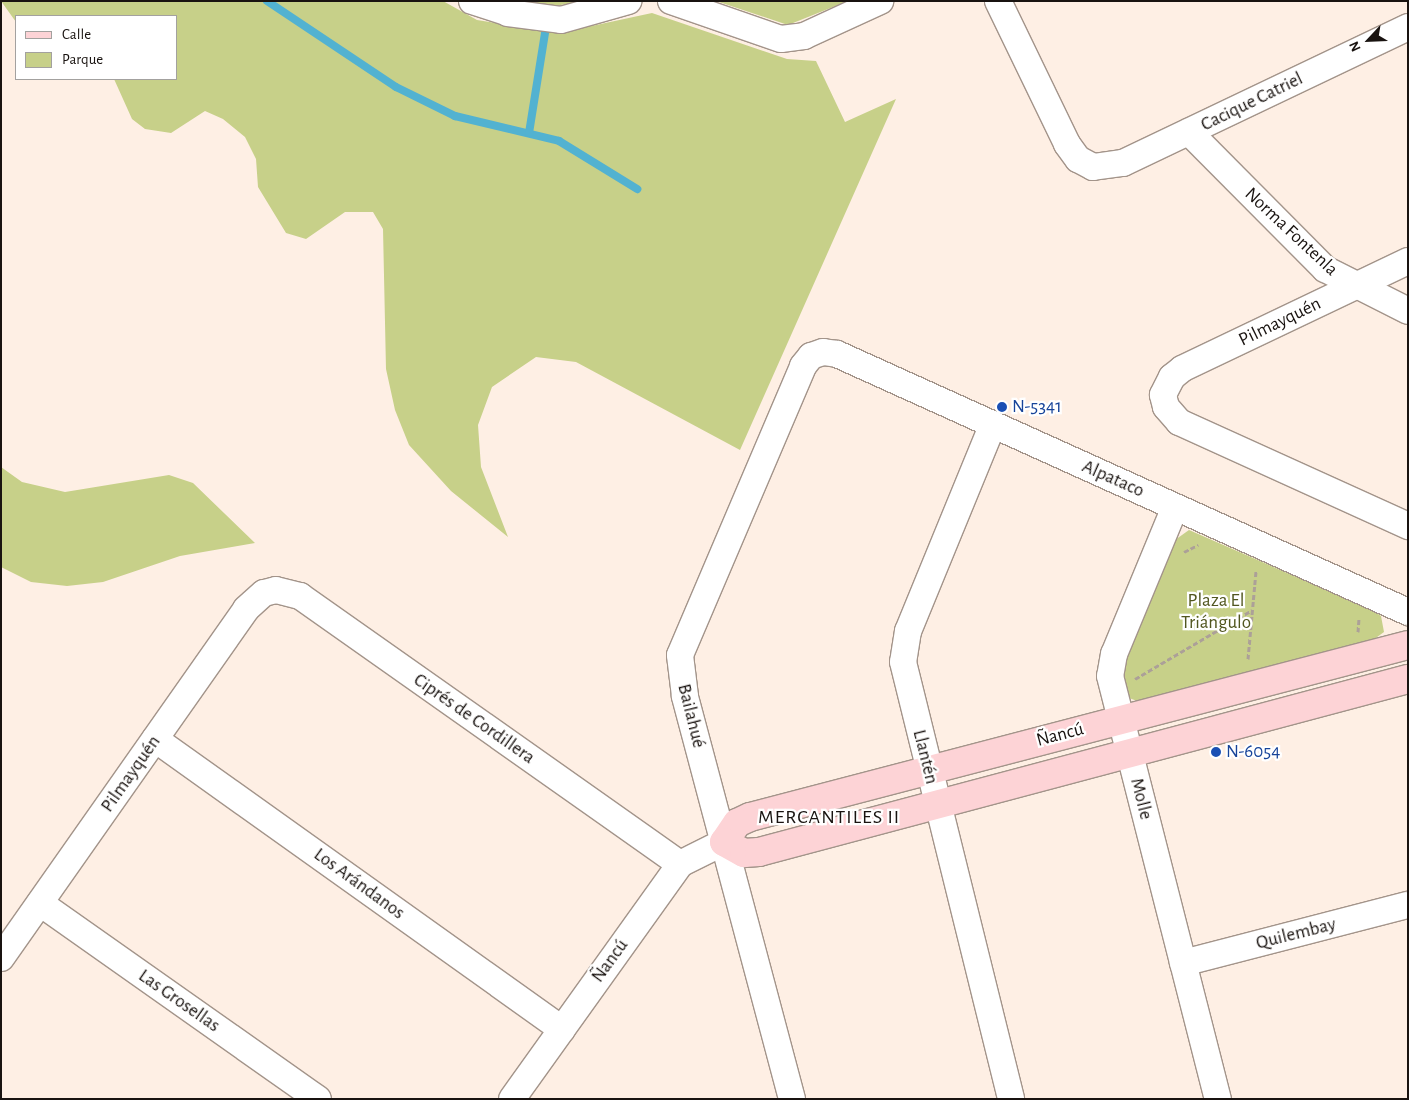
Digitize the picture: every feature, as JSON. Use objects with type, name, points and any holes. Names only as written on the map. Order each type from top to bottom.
[{"type":"street","points":[[472,1],[508,13],[561,20],[628,1]]},
{"type":"street","points":[[671,1],[772,37],[793,38],[880,1]]},
{"type":"street","name":"Cacique Catriel","points":[[998,1],[1067,144],[1078,159],[1093,167],[1123,164],[1408,27]]},
{"type":"street","name":"Norma Fontenla","points":[[1189,132],[1310,256],[1353,286],[1408,311]]},
{"type":"street","name":"Pilmayquén","points":[[1408,261],[1182,370],[1172,377],[1163,395],[1168,411],[1179,422],[1408,526]]},
{"type":"street","name":"Alpataco","points":[[817,353],[837,354],[1408,612]]},
{"type":"street","name":"Bailahué","points":[[792,1099],[683,686],[680,655],[803,366],[817,353]]},
{"type":"street","name":"Llantén","points":[[993,424],[904,646],[905,678],[1011,1099]]},
{"type":"street","name":"Molle","points":[[1175,507],[1112,659],[1111,682],[1218,1099]]},
{"type":"street","name":"Ciprés de Cordillera","points":[[264,593],[288,591],[300,596],[680,864]]},
{"type":"street","name":"Pilmayquén","points":[[1,958],[246,609],[264,593]]},
{"type":"street","name":"Ñancú","points":[[512,1099],[680,864],[724,842],[737,823],[750,817],[1408,645]]},
{"type":"street","name":"Ñancú","points":[[724,842],[752,854],[1408,679]]},
{"type":"street","name":"Los Arándanos","points":[[155,739],[562,1029]]},
{"type":"street","name":"Las Grosellas","points":[[40,903],[318,1099]]},
{"type":"street","name":"Quilembay","points":[[1183,963],[1408,905]]},
{"type":"path","points":[[1178,562],[1181,553],[1204,542]]},
{"type":"path","points":[[1248,660],[1256,566],[1265,570]]},
{"type":"path","points":[[1133,680],[1252,610]]},
{"type":"path","points":[[1357,638],[1359,614]]},
{"type":"green space","points":[[1,1],[443,1],[477,20],[559,33],[652,13],[787,59],[816,61],[845,122],[896,99],[740,450],[576,362],[536,357],[492,387],[478,425],[481,467],[508,537],[451,491],[409,445],[395,410],[386,369],[383,229],[373,212],[345,212],[306,239],[286,233],[258,187],[256,159],[245,137],[223,119],[205,111],[171,133],[145,129],[132,119],[114,80],[178,80],[178,15],[15,15],[15,21]]},
{"type":"green space","points":[[521,1],[584,1],[549,7]]},
{"type":"green space","points":[[716,1],[848,1],[788,25]]},
{"type":"green space","points":[[1,467],[22,482],[65,492],[169,475],[193,483],[255,543],[180,556],[103,582],[67,586],[31,582],[1,567]]},
{"type":"green space","name":"Plaza El Triángulo","points":[[1189,530],[1374,611],[1381,616],[1384,632],[1373,640],[1140,702],[1129,698],[1120,660],[1175,540]]},
{"type":"waterway","points":[[267,1],[396,87],[455,116],[559,141],[637,189]]},
{"type":"waterway","points":[[529,133],[547,21]]},
{"type":"place","name":"N-5341","points":[[1002,407]]},
{"type":"place","name":"N-6054","points":[[1216,752]]},
{"type":"district","name":"MERCANTILES II","points":[[829,817]]}]
